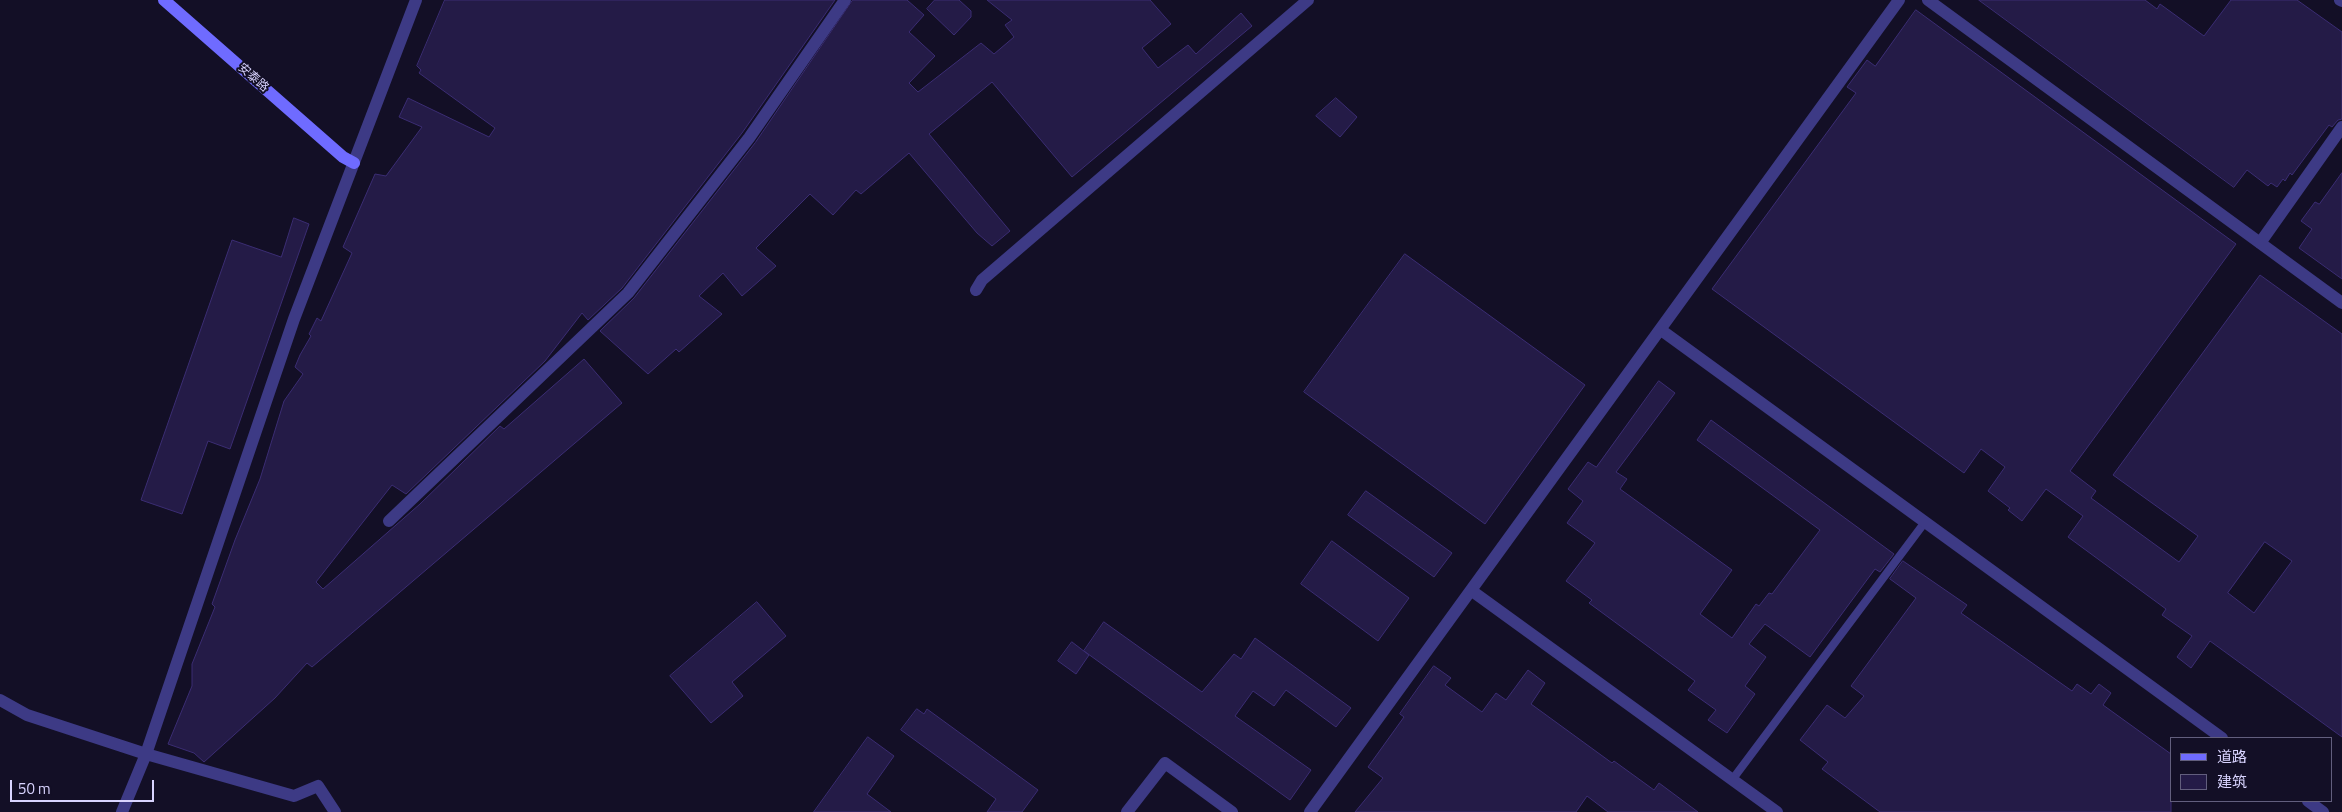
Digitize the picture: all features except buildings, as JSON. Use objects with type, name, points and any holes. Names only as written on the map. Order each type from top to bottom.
[{"type":"street","name":"安泰路","points":[[164,0],[348,160]]},
{"type":"street","points":[[122,812],[146,754],[348,160],[416,0]]},
{"type":"street","points":[[389,521],[628,293],[749,138],[845,0]]},
{"type":"street","points":[[976,290],[982,280],[1308,0]]},
{"type":"street","points":[[1310,812],[1899,0]]},
{"type":"street","points":[[1928,0],[2342,303]]},
{"type":"street","points":[[2260,243],[2342,127]]},
{"type":"street","points":[[1661,330],[2221,737]]},
{"type":"street","points":[[1472,591],[1777,812]]},
{"type":"street","points":[[0,700],[27,715],[146,754],[294,796],[318,786],[335,812]]},
{"type":"street","points":[[1128,812],[1165,763],[1232,812]]},
{"type":"street","points":[[2309,802],[2323,812]]},
{"type":"lane","points":[[1732,780],[1924,522]]}]
